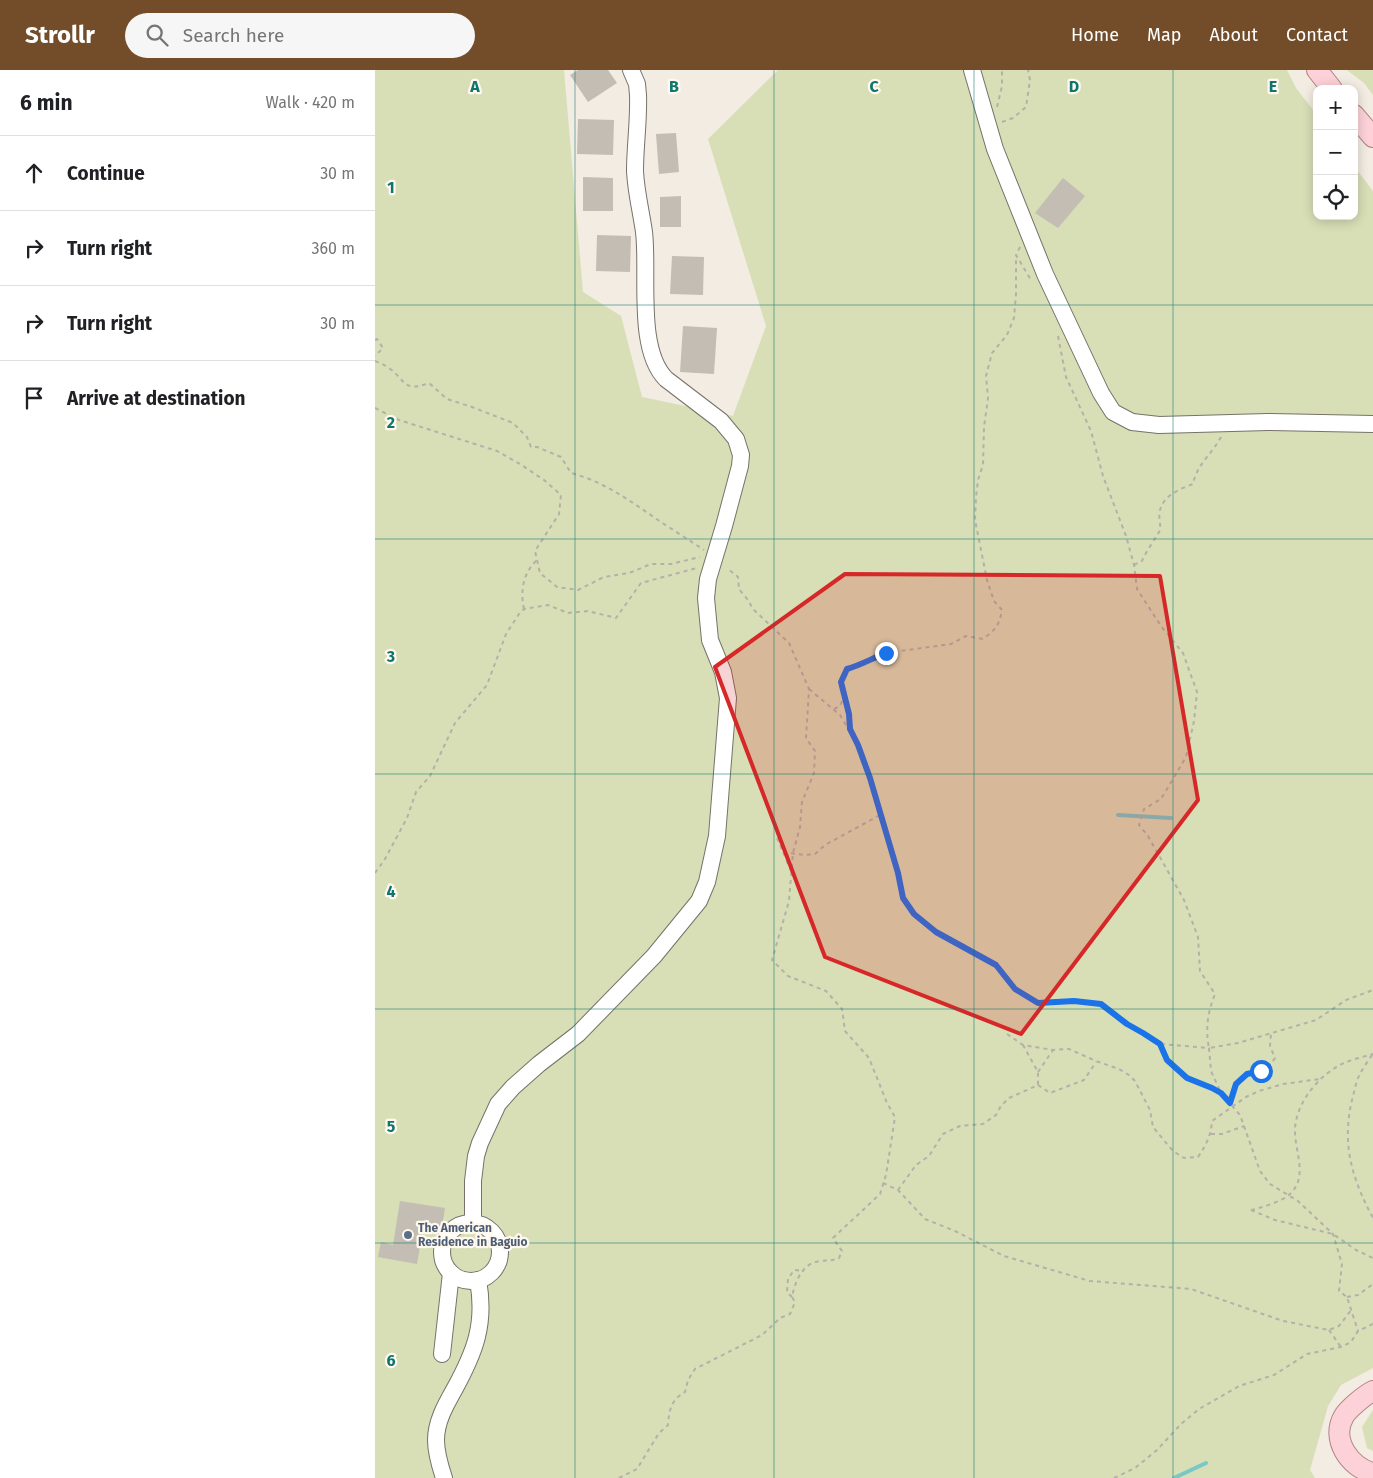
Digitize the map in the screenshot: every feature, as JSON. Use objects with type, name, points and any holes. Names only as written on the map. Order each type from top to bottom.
[{"type":"main road","points":[[1317,70],[1329,85]]},
{"type":"main road","points":[[1358,120],[1373,137]]},
{"type":"main road","points":[[1373,1391],[1344,1416],[1339,1429],[1339,1440],[1351,1461],[1358,1467],[1373,1473]]},
{"type":"street","points":[[473,1223],[473,1181],[476,1156],[498,1104],[513,1087],[539,1064],[578,1034],[655,956],[699,901],[707,882],[717,836],[728,698],[723,672],[710,640],[706,598],[708,579],[740,466],[741,454],[736,439],[721,421],[659,372],[652,355],[647,324],[644,233],[635,171],[638,95],[637,84],[631,70]]},
{"type":"street","points":[[972,70],[995,149],[1045,274],[1101,393],[1113,412],[1132,422],[1159,425],[1268,422],[1373,424]]},
{"type":"street","points":[[473,1223],[483,1225],[491,1231],[497,1239],[500,1249],[499,1260],[495,1269],[487,1276],[478,1280],[468,1281],[451,1273],[444,1264],[442,1252],[444,1240],[451,1231],[461,1224],[473,1223]]},
{"type":"street","points":[[442,1354],[451,1273]]},
{"type":"street","points":[[444,1478],[437,1456],[435,1441],[444,1407],[463,1372],[477,1340],[481,1316],[478,1280]]},
{"type":"path","points":[[988,124],[1000,102],[1002,70]]},
{"type":"path","points":[[988,124],[1013,118],[1026,107],[1030,80],[1028,70]]},
{"type":"path","points":[[850,729],[849,714],[841,682],[847,669],[861,665],[886,653],[951,644],[966,636],[983,639],[999,624],[1001,610],[994,601],[987,580],[975,520],[976,497],[978,480],[983,465],[984,428],[988,398],[986,376],[992,352],[1007,335],[1014,318],[1016,255],[1027,229]]},
{"type":"path","points":[[1016,255],[1034,284]]},
{"type":"path","points":[[1057,332],[1066,377],[1091,431],[1103,476],[1126,536],[1134,565],[1137,589],[1161,626],[1183,653],[1197,692],[1187,757],[1161,800],[1144,809],[1139,825],[1148,836],[1184,900],[1198,937],[1200,971],[1215,994],[1209,1011],[1206,1033],[1211,1071],[1221,1093],[1240,1115],[1260,1171],[1270,1184],[1298,1201],[1333,1234],[1355,1250],[1373,1258]]},
{"type":"path","points":[[375,340],[377,339],[383,348],[375,356]]},
{"type":"path","points":[[375,360],[390,368],[405,384],[419,387],[429,383],[447,399],[513,422],[527,437],[531,447],[537,447],[561,457],[571,473],[591,478],[622,496],[715,558]]},
{"type":"path","points":[[375,408],[399,420],[497,451],[520,464],[561,495],[559,514],[535,552],[540,573],[557,587],[578,590],[604,577],[629,573],[651,564],[671,564],[703,557],[715,558]]},
{"type":"path","points":[[1134,565],[1142,561],[1145,552],[1160,531],[1160,509],[1167,497],[1193,484],[1204,459],[1217,443],[1227,423]]},
{"type":"path","points":[[375,873],[385,859],[407,818],[416,792],[430,776],[455,723],[487,685],[506,634],[524,609],[548,605],[568,613],[588,611],[616,618],[641,583],[702,567],[715,558]]},
{"type":"path","points":[[524,609],[523,584],[530,567],[537,560]]},
{"type":"path","points":[[738,578],[739,589],[753,609],[789,644],[809,689],[840,714],[850,729],[858,745],[881,814],[903,898],[914,914],[936,932],[996,965],[1015,989],[1038,1003],[1074,1001],[1101,1004],[1127,1024],[1160,1044],[1209,1048],[1238,1043],[1316,1020],[1346,1000],[1373,990]]},
{"type":"path","points":[[792,1296],[797,1278],[808,1266],[818,1261],[830,1261],[839,1258],[842,1251],[833,1238],[879,1194],[887,1168],[895,1117],[887,1103],[869,1058],[845,1031],[842,1009],[826,990],[787,976],[772,960],[789,900],[793,853],[800,827],[802,802],[814,773],[815,752],[806,738],[809,689]]},
{"type":"path","points":[[834,709],[840,706],[844,696]]},
{"type":"path","points":[[783,852],[804,855],[815,854],[825,845],[881,814]]},
{"type":"path","points":[[777,838],[792,873]]},
{"type":"path","points":[[1230,1103],[1236,1084],[1247,1074],[1261,1071],[1271,1064],[1275,1058],[1270,1046],[1271,1033]]},
{"type":"path","points":[[1007,1034],[1023,1045],[1053,1050],[1069,1050],[1129,1074],[1135,1081],[1150,1110],[1153,1127],[1173,1151],[1184,1158],[1198,1157],[1211,1134],[1212,1121],[1246,1097],[1283,1084],[1320,1079]]},
{"type":"path","points":[[1160,1044],[1167,1060],[1187,1078],[1221,1093]]},
{"type":"path","points":[[1023,1045],[1037,1072],[1038,1085]]},
{"type":"path","points":[[1037,1072],[1053,1050]]},
{"type":"path","points":[[1333,1234],[1275,1220],[1251,1210],[1267,1206],[1289,1196],[1296,1187],[1301,1170],[1295,1127],[1301,1106],[1320,1079],[1342,1064],[1373,1054]]},
{"type":"path","points":[[1373,1054],[1359,1076],[1354,1093],[1349,1116],[1347,1144],[1351,1166],[1360,1194],[1373,1218]]},
{"type":"path","points":[[1038,1085],[1050,1093],[1065,1088],[1084,1080],[1096,1061]]},
{"type":"path","points":[[898,1190],[915,1165],[929,1156],[943,1134],[960,1126],[983,1124],[997,1115],[1001,1106],[1009,1098],[1038,1085]]},
{"type":"path","points":[[1211,1134],[1222,1134],[1244,1126]]},
{"type":"path","points":[[883,1183],[898,1190],[925,1219],[955,1231],[1004,1256],[1090,1281],[1191,1289],[1283,1321],[1329,1330],[1341,1347]]},
{"type":"path","points":[[1333,1234],[1342,1264],[1339,1291],[1347,1297],[1358,1331]]},
{"type":"path","points":[[619,1478],[637,1469],[659,1432],[668,1425],[669,1410],[675,1398],[685,1392],[688,1380],[695,1369],[762,1336],[780,1318],[790,1314],[795,1302],[787,1292],[788,1279],[794,1270],[804,1271]]},
{"type":"path","points":[[1347,1297],[1358,1295],[1373,1284]]},
{"type":"path","points":[[1329,1330],[1339,1326],[1352,1309]]},
{"type":"path","points":[[1114,1478],[1135,1468],[1157,1450],[1181,1424],[1199,1409],[1239,1386],[1274,1375],[1307,1354],[1341,1347],[1351,1342],[1358,1331],[1373,1324]]},
{"type":"highlighted area","points":[[845,574],[1160,576],[1198,800],[1021,1034],[825,957],[715,667]]},
{"type":"green space","points":[[375,70],[564,70],[583,292],[621,316],[642,397],[733,416],[766,326],[708,139],[778,70],[1287,70],[1296,88],[1313,110],[1313,220],[1358,220],[1358,171],[1373,191],[1373,1368],[1341,1385],[1328,1406],[1310,1470],[1315,1478],[375,1478]]},
{"type":"green space","points":[[1347,70],[1373,70],[1373,95],[1364,83]]},
{"type":"green space","points":[[1373,1410],[1373,1451],[1367,1448],[1362,1427]]},
{"type":"building","points":[[578,70],[608,70],[617,83],[588,102],[570,75]]},
{"type":"building","points":[[578,119],[614,120],[613,155],[577,154]]},
{"type":"building","points":[[676,133],[679,172],[659,174],[656,134]]},
{"type":"building","points":[[583,177],[613,178],[613,211],[583,211]]},
{"type":"building","points":[[1063,178],[1085,196],[1058,228],[1035,213]]},
{"type":"building","points":[[681,196],[681,227],[660,227],[660,197]]},
{"type":"building","points":[[597,235],[631,236],[630,272],[596,271]]},
{"type":"building","points":[[672,256],[704,257],[703,295],[670,294]]},
{"type":"building","points":[[683,326],[717,328],[714,374],[680,372]]},
{"type":"building","name":"The American Residence in Baguio","points":[[400,1201],[445,1208],[442,1227],[424,1224],[417,1264],[378,1257],[381,1242],[393,1245]]},
{"type":"waterway","points":[[1118,815],[1171,818]]},
{"type":"waterway","points":[[1174,1478],[1206,1463]]},
{"type":"place","name":"The American Residence in Baguio","points":[[408,1235]]},
{"type":"route","points":[[886,653],[861,665],[847,669],[841,682],[849,714],[850,729],[858,745],[885,825],[903,898],[914,914],[936,932],[996,965],[1015,989],[1038,1003],[1074,1001],[1101,1004],[1127,1024],[1160,1044],[1167,1060],[1179,1073],[1221,1093],[1230,1103],[1236,1084],[1247,1074],[1261,1071]]}]
